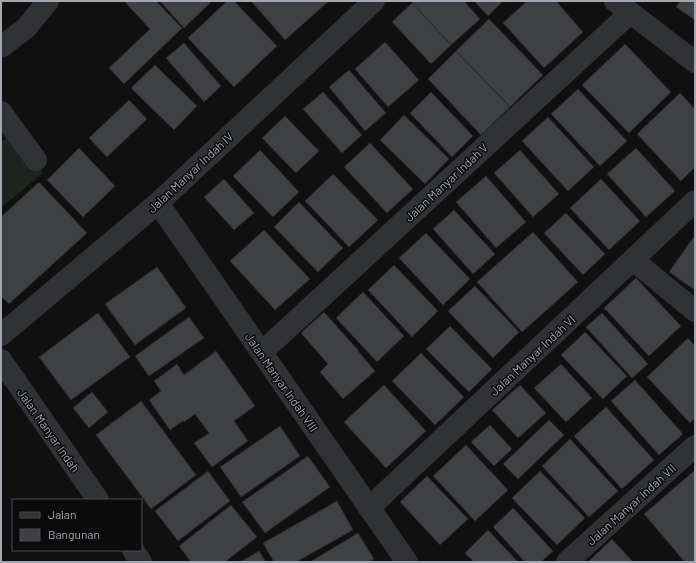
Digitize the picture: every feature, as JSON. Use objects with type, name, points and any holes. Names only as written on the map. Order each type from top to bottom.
[{"type":"street","points":[[1,47],[26,28],[48,1]]},
{"type":"street","name":"Jalan Manyar Indah IV","points":[[1,335],[158,203],[374,1]]},
{"type":"street","points":[[623,7],[695,62]]},
{"type":"street","name":"Jalan Manyar Indah V","points":[[262,352],[623,7]]},
{"type":"street","points":[[1,112],[36,160]]},
{"type":"street","name":"Jalan Manyar Indah VI","points":[[369,508],[695,201]]},
{"type":"street","name":"Jalan Manyar Indah VIII","points":[[158,203],[407,562]]},
{"type":"street","points":[[633,260],[695,311]]},
{"type":"street","name":"Jalan Manyar Indah","points":[[1,360],[97,499]]},
{"type":"street","name":"Jalan Manyar Indah VII","points":[[567,562],[695,446]]},
{"type":"street","points":[[133,551],[141,562]]},
{"type":"shaded area","points":[[12,134],[43,173],[1,208],[1,142]]},
{"type":"building","points":[[124,1],[156,1],[182,28],[124,84],[109,68],[150,29]]},
{"type":"building","points":[[160,1],[212,1],[184,28]]},
{"type":"building","points":[[227,1],[234,1],[277,46],[234,87],[188,38]]},
{"type":"building","points":[[251,1],[329,1],[285,40]]},
{"type":"building","points":[[414,1],[464,1],[480,19],[451,45],[412,3]]},
{"type":"building","points":[[474,1],[503,1],[488,16]]},
{"type":"building","points":[[527,1],[556,1],[583,32],[544,68],[503,23]]},
{"type":"building","points":[[680,1],[695,1],[695,20],[676,7]]},
{"type":"building","points":[[412,3],[451,45],[431,64],[392,22]]},
{"type":"building","points":[[489,19],[543,75],[510,107],[456,51]]},
{"type":"building","points":[[385,42],[419,80],[388,107],[355,69]]},
{"type":"building","points":[[184,43],[221,86],[204,102],[166,58]]},
{"type":"building","points":[[625,44],[671,92],[629,133],[582,85]]},
{"type":"building","points":[[456,51],[510,107],[481,135],[428,79]]},
{"type":"building","points":[[155,65],[197,106],[174,130],[131,88]]},
{"type":"building","points":[[349,70],[386,113],[365,131],[329,87]]},
{"type":"building","points":[[578,89],[627,141],[600,166],[551,114]]},
{"type":"building","points":[[323,92],[362,135],[342,153],[303,109]]},
{"type":"building","points":[[431,92],[473,136],[452,157],[410,113]]},
{"type":"building","points":[[680,93],[695,109],[695,167],[681,181],[637,134]]},
{"type":"building","points":[[129,100],[147,119],[107,157],[89,138]]},
{"type":"building","points":[[404,115],[449,159],[425,184],[380,140]]},
{"type":"building","points":[[285,116],[319,151],[296,173],[262,138]]},
{"type":"building","points":[[548,117],[594,167],[568,191],[522,141]]},
{"type":"building","points":[[370,143],[413,189],[387,213],[344,167]]},
{"type":"building","points":[[79,148],[115,186],[83,217],[47,180]]},
{"type":"building","points":[[636,148],[675,191],[646,217],[607,174]]},
{"type":"building","points":[[260,150],[299,192],[273,217],[233,176]]},
{"type":"building","points":[[520,150],[559,194],[533,217],[494,173]]},
{"type":"building","points":[[333,174],[378,220],[349,247],[305,201]]},
{"type":"building","points":[[486,176],[526,222],[496,248],[456,202]]},
{"type":"building","points":[[224,179],[254,213],[234,230],[204,197]]},
{"type":"building","points":[[601,179],[640,221],[609,250],[570,208]]},
{"type":"building","points":[[39,182],[87,233],[9,304],[1,296],[1,217]]},
{"type":"building","points":[[299,202],[343,248],[318,272],[274,227]]},
{"type":"building","points":[[454,210],[495,254],[473,274],[433,229]]},
{"type":"building","points":[[566,213],[605,254],[583,275],[544,233]]},
{"type":"building","points":[[264,230],[310,279],[275,310],[230,261]]},
{"type":"building","points":[[533,232],[578,282],[522,332],[477,282]]},
{"type":"building","points":[[426,233],[470,279],[443,305],[399,258]]},
{"type":"building","points":[[695,235],[695,290],[669,272]]},
{"type":"building","points":[[394,265],[438,311],[412,337],[368,290]]},
{"type":"building","points":[[157,267],[186,308],[135,345],[105,304]]},
{"type":"building","points":[[636,278],[681,326],[649,356],[604,308]]},
{"type":"building","points":[[475,286],[519,332],[493,358],[448,311]]},
{"type":"building","points":[[363,292],[404,336],[377,362],[336,318]]},
{"type":"building","points":[[324,312],[375,371],[343,399],[320,372],[328,364],[301,333]]},
{"type":"building","points":[[98,313],[130,357],[71,400],[39,357]]},
{"type":"building","points":[[602,313],[648,364],[632,378],[586,327]]},
{"type":"building","points":[[189,317],[204,338],[149,376],[135,356]]},
{"type":"building","points":[[450,326],[492,369],[469,392],[426,349]]},
{"type":"building","points":[[585,332],[627,376],[603,399],[561,355]]},
{"type":"building","points":[[688,338],[695,346],[695,418],[690,423],[647,377]]},
{"type":"building","points":[[216,351],[255,406],[234,421],[248,441],[212,467],[194,443],[209,433],[195,414],[170,430],[149,400],[161,391],[154,381],[177,364],[184,375]]},
{"type":"building","points":[[421,353],[464,397],[435,425],[392,381]]},
{"type":"building","points":[[561,364],[592,398],[566,422],[534,388]]},
{"type":"building","points":[[635,380],[683,434],[659,455],[611,401]]},
{"type":"building","points":[[384,385],[426,431],[386,468],[344,422]]},
{"type":"building","points":[[520,385],[546,413],[518,438],[492,410]]},
{"type":"building","points":[[92,392],[108,412],[89,428],[73,408]]},
{"type":"building","points":[[141,401],[196,475],[151,509],[96,435]]},
{"type":"building","points":[[606,407],[654,460],[622,489],[574,436]]},
{"type":"building","points":[[549,420],[564,435],[518,479],[503,464]]},
{"type":"building","points":[[490,425],[512,449],[494,466],[471,442]]},
{"type":"building","points":[[280,426],[300,456],[241,497],[220,467]]},
{"type":"building","points":[[570,439],[618,491],[589,517],[542,466]]},
{"type":"building","points":[[466,445],[508,490],[475,521],[433,476]]},
{"type":"building","points":[[308,456],[330,487],[265,533],[242,502]]},
{"type":"building","points":[[695,470],[695,562],[685,562],[644,514]]},
{"type":"building","points":[[208,471],[230,501],[178,541],[155,511]]},
{"type":"building","points":[[540,471],[585,518],[557,545],[512,498]]},
{"type":"building","points":[[427,476],[468,519],[440,545],[400,502]]},
{"type":"building","points":[[337,501],[353,530],[296,562],[274,562],[263,543]]},
{"type":"building","points":[[231,505],[257,537],[225,562],[191,562],[179,546]]},
{"type":"building","points":[[513,508],[553,551],[541,562],[525,562],[493,527]]},
{"type":"building","points":[[488,530],[518,562],[474,562],[465,553]]},
{"type":"building","points":[[358,533],[374,559],[368,562],[310,562]]},
{"type":"building","points":[[612,539],[633,562],[588,562]]},
{"type":"building","points":[[259,551],[266,562],[240,562]]}]
